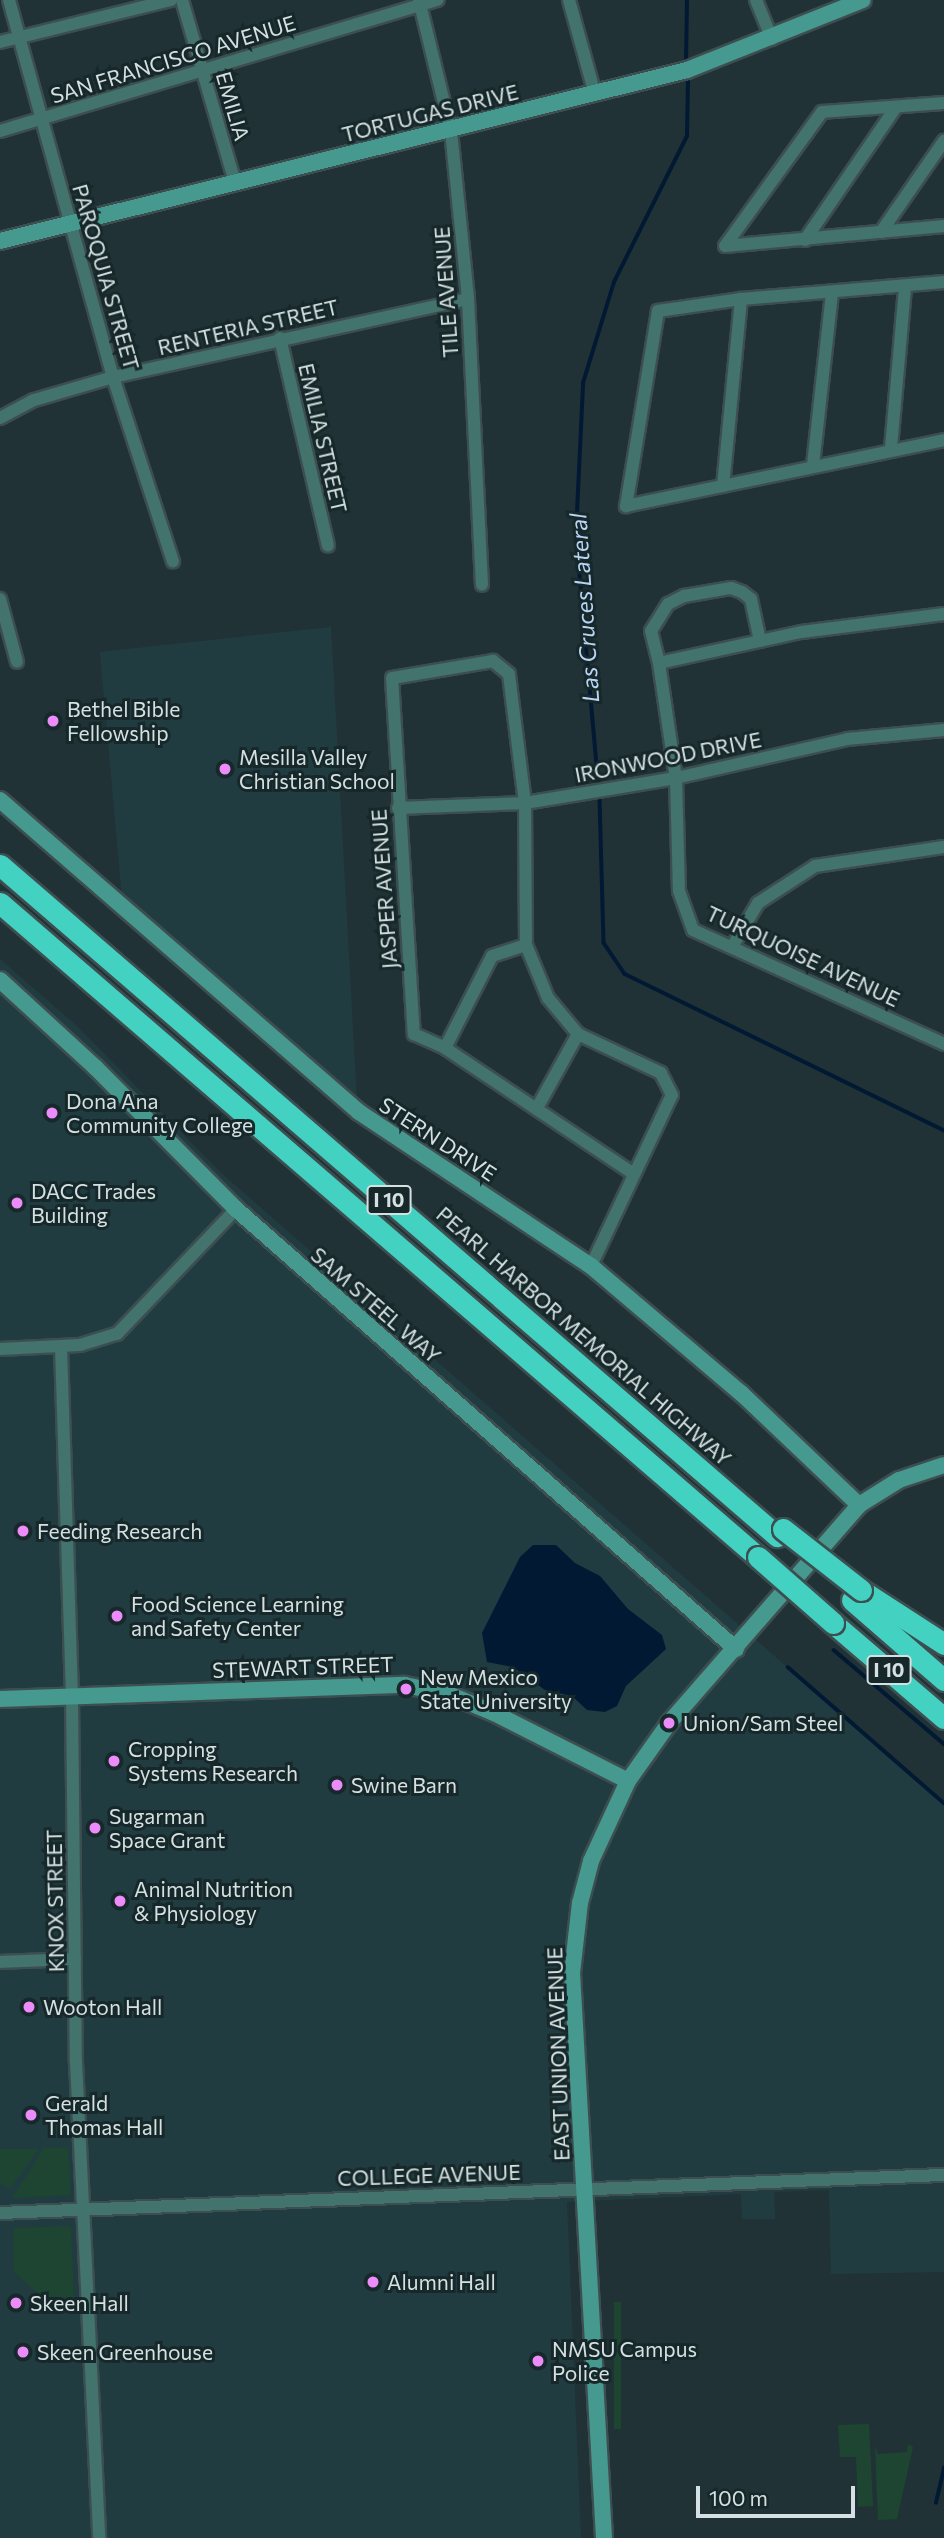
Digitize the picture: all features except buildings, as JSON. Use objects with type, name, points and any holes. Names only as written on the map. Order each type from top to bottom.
[{"type":"highway","name":"PEARL HARBOR MEMORIAL HIGHWAY","points":[[0,865],[574,1359],[856,1595],[944,1680]]},
{"type":"highway","name":"I 10","points":[[0,902],[944,1718]]},
{"type":"highway","points":[[856,1595],[944,1644]]},
{"type":"street","name":"PAROQUIA STREET","points":[[9,0],[113,377],[173,562]]},
{"type":"street","points":[[0,42],[171,0]]},
{"type":"street","name":"EMILIA","points":[[183,0],[235,183]]},
{"type":"street","name":"SAN FRANCISCO AVENUE","points":[[0,131],[419,3],[438,0]]},
{"type":"street","points":[[569,0],[594,91]]},
{"type":"street","points":[[756,0],[772,38]]},
{"type":"street","name":"TORTUGAS DRIVE","points":[[0,241],[451,131],[594,91],[687,70],[863,0]]},
{"type":"street","name":"TILE AVENUE","points":[[419,3],[451,131],[468,299],[482,585]]},
{"type":"street","points":[[944,103],[822,112],[725,246],[944,226]]},
{"type":"street","points":[[805,240],[896,107]]},
{"type":"street","points":[[881,232],[939,155],[944,141]]},
{"type":"street","points":[[944,282],[741,299],[658,312],[626,506],[891,448],[944,440]]},
{"type":"street","points":[[891,448],[905,287]]},
{"type":"street","points":[[813,466],[832,292]]},
{"type":"street","name":"RENTERIA STREET","points":[[0,418],[34,400],[113,377],[280,338],[468,299]]},
{"type":"street","points":[[723,486],[741,299]]},
{"type":"street","name":"EMILIA STREET","points":[[280,338],[328,546]]},
{"type":"street","name":"TURQUOISE AVENUE","points":[[760,640],[751,599],[731,588],[684,596],[668,604],[651,631],[659,663],[676,778],[678,891],[693,930],[944,1044]]},
{"type":"street","points":[[0,599],[18,662]]},
{"type":"street","points":[[659,663],[760,640],[944,614]]},
{"type":"street","name":"JASPER AVENUE","points":[[591,1266],[672,1095],[661,1073],[578,1034],[548,998],[526,945],[525,803],[509,674],[493,661],[392,678],[414,1034],[445,1048],[634,1174]]},
{"type":"street","name":"IRONWOOD DRIVE","points":[[398,808],[525,803],[676,778],[847,739],[944,730]]},
{"type":"street","name":"STERN DRIVE","points":[[0,800],[359,1112],[591,1266],[741,1393],[859,1505]]},
{"type":"street","points":[[732,947],[758,903],[815,866],[944,847]]},
{"type":"street","points":[[445,1048],[492,956],[526,945]]},
{"type":"street","name":"SAM STEEL WAY","points":[[0,980],[96,1068],[236,1209],[736,1648]]},
{"type":"street","points":[[537,1108],[578,1034]]},
{"type":"street","points":[[0,1349],[101,1341],[125,1329],[236,1209]]},
{"type":"street","name":"KNOX STREET","points":[[61,1346],[72,1696],[75,1959],[99,2538]]},
{"type":"street","name":"EAST UNION AVENUE","points":[[604,2538],[572,1973],[576,1926],[591,1861],[628,1781],[669,1723],[859,1505],[900,1480],[944,1465]]},
{"type":"street","name":"STEWART STREET","points":[[0,1699],[379,1684],[427,1688],[494,1713],[628,1781]]},
{"type":"street","points":[[0,1962],[75,1959]]},
{"type":"street","name":"COLLEGE AVENUE","points":[[0,2213],[84,2207],[944,2175]]},
{"type":"shaded area","name":"Mesilla Valley Christian School","points":[[331,627],[357,1102],[122,898],[100,652]]},
{"type":"shaded area","name":"New Mexico State University","points":[[0,959],[78,1027],[220,1172],[944,1804],[944,2272],[831,2274],[829,2190],[774,2192],[775,2219],[742,2219],[741,2194],[567,2202],[581,2538],[0,2538]]},
{"type":"green space","points":[[68,2147],[71,2195],[12,2198],[44,2148]]},
{"type":"green space","points":[[0,2149],[39,2149],[10,2189],[0,2183]]},
{"type":"green space","points":[[71,2226],[74,2298],[44,2299],[14,2272],[13,2228]]},
{"type":"green space","points":[[614,2302],[621,2302],[621,2429],[614,2429]]},
{"type":"green space","points":[[869,2424],[873,2506],[858,2507],[856,2457],[840,2457],[838,2425]]},
{"type":"green space","points":[[908,2444],[913,2447],[897,2519],[878,2520],[875,2446],[878,2454],[907,2452]]},
{"type":"water","points":[[533,1545],[556,1545],[575,1563],[600,1576],[628,1609],[662,1635],[666,1649],[626,1686],[617,1706],[605,1712],[587,1710],[572,1696],[545,1690],[513,1667],[487,1662],[482,1633],[520,1557]]},
{"type":"waterway","name":"Las Cruces Lateral","points":[[686,63],[687,0]]},
{"type":"waterway","name":"Las Cruces Lateral","points":[[598,782],[576,534],[583,383],[614,282],[687,136],[688,78]]},
{"type":"waterway","name":"Las Cruces Lateral","points":[[600,799],[604,943],[625,974],[944,1130]]},
{"type":"waterway","points":[[834,1650],[944,1744]]},
{"type":"waterway","points":[[788,1667],[944,1803]]},
{"type":"waterway","name":"Las Cruces Lateral","points":[[936,2503],[944,2468]]},
{"type":"place","name":"Bethel Bible Fellowship","points":[[53,721]]},
{"type":"place","name":"Mesilla Valley Christian School","points":[[225,769]]},
{"type":"place","name":"Dona Ana Community College","points":[[52,1113]]},
{"type":"place","name":"DACC Trades Building","points":[[17,1203]]},
{"type":"place","name":"Feeding Research","points":[[23,1531]]},
{"type":"place","name":"Food Science Learning and Safety Center","points":[[117,1616]]},
{"type":"place","name":"New Mexico State University","points":[[406,1689]]},
{"type":"place","name":"Union/Sam Steel","points":[[669,1723]]},
{"type":"place","name":"Cropping Systems Research","points":[[114,1761]]},
{"type":"place","name":"Swine Barn","points":[[337,1785]]},
{"type":"place","name":"Sugarman Space Grant","points":[[95,1828]]},
{"type":"place","name":"Animal Nutrition & Physiology","points":[[120,1901]]},
{"type":"place","name":"Wooton Hall","points":[[29,2007]]},
{"type":"place","name":"Gerald Thomas Hall","points":[[31,2115]]},
{"type":"place","name":"Alumni Hall","points":[[373,2282]]},
{"type":"place","name":"Skeen Hall","points":[[16,2303]]},
{"type":"place","name":"Skeen Greenhouse","points":[[23,2352]]},
{"type":"place","name":"NMSU Campus Police","points":[[538,2361]]}]
